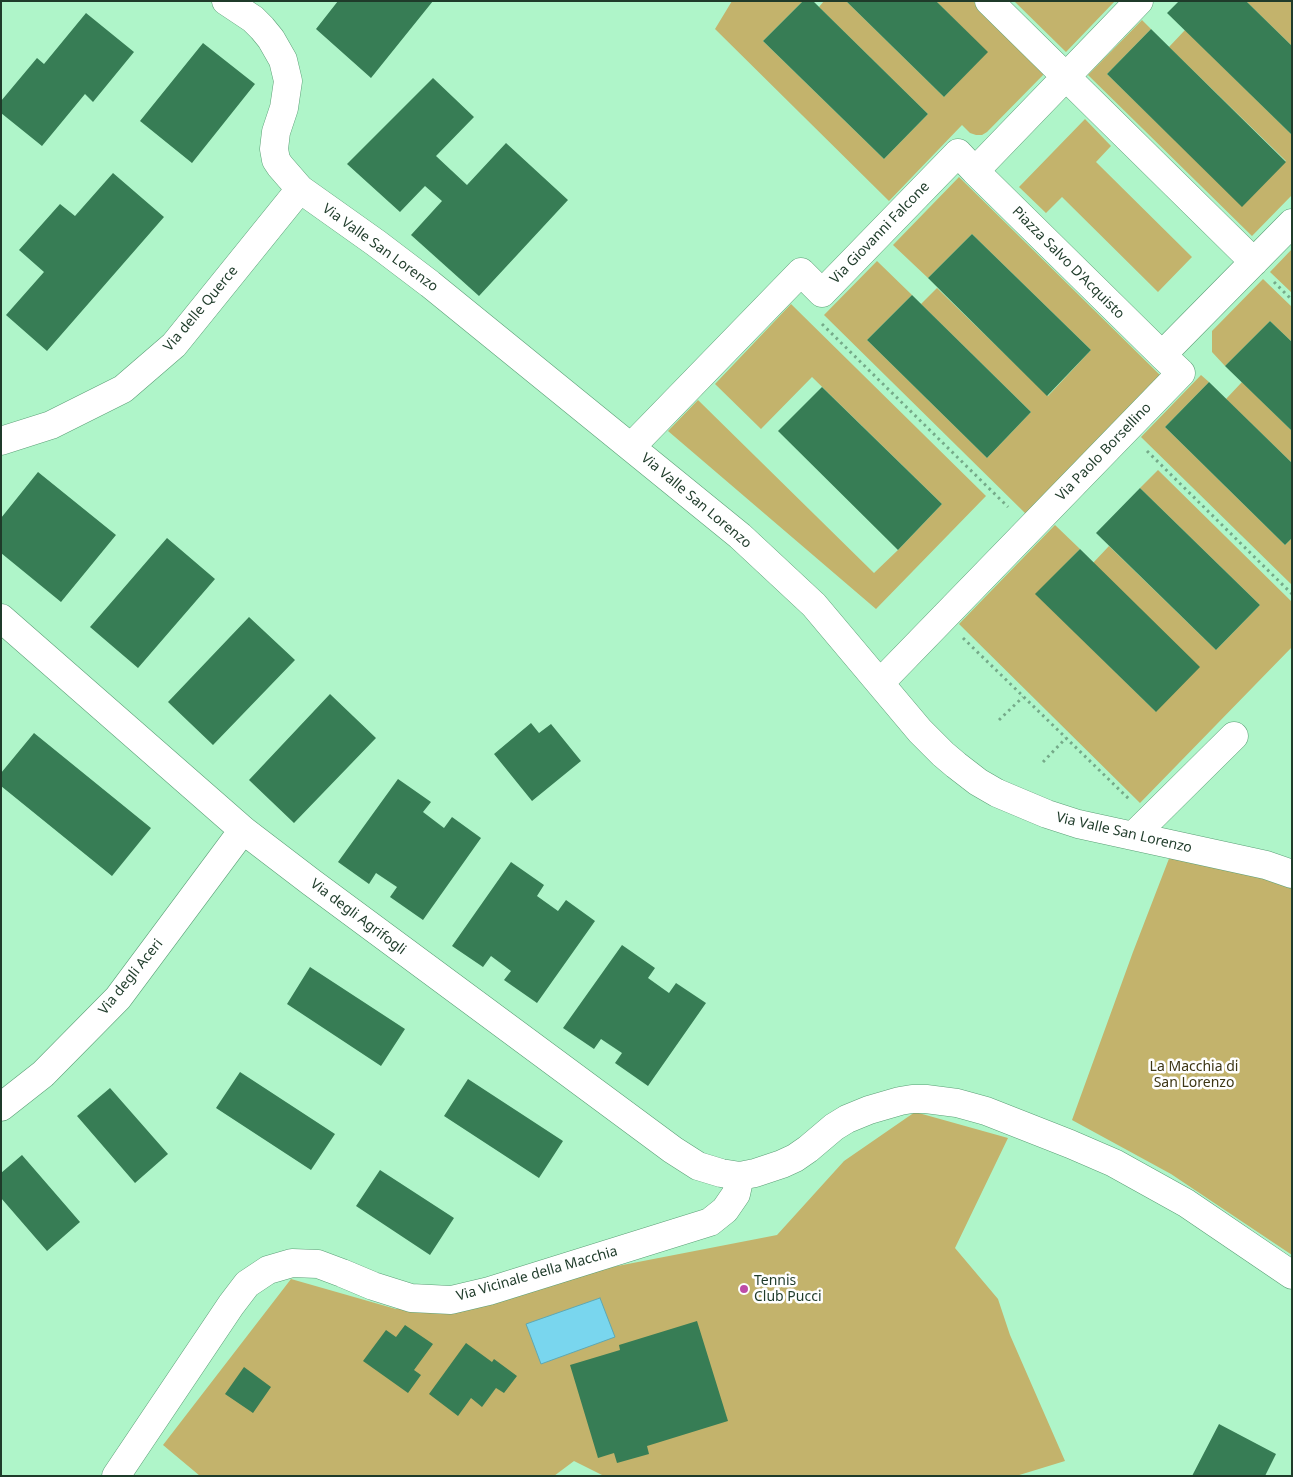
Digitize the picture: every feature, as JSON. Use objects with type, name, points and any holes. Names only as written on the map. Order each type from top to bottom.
[{"type":"street","name":"Via Valle San Lorenzo","points":[[226,1],[253,19],[262,28],[275,45],[283,60],[288,81],[284,108],[276,132],[274,149],[276,160],[300,189],[416,273],[740,536],[798,589],[826,618],[916,726],[937,749],[956,765],[978,782],[997,793],[1047,814],[1078,824],[1266,865],[1292,874]]},
{"type":"street","points":[[989,1],[1254,262]]},
{"type":"street","points":[[974,170],[1139,1]]},
{"type":"street","name":"Via Giovanni Falcone","points":[[631,447],[801,272],[822,293],[958,153],[974,170]]},
{"type":"street","name":"Piazza Salvo D'Acquisto","points":[[974,170],[1162,356]]},
{"type":"street","name":"Via delle Querce","points":[[1,441],[51,426],[123,389],[174,345],[300,189]]},
{"type":"street","points":[[1162,356],[1292,223]]},
{"type":"street","name":"Via Paolo Borsellino","points":[[880,683],[1181,373],[1162,356]]},
{"type":"street","name":"Via degli Agrifogli","points":[[1,618],[244,830],[327,894],[685,1159],[710,1170],[740,1176]]},
{"type":"street","points":[[1125,834],[1234,736]]},
{"type":"street","name":"Via degli Aceri","points":[[1,1107],[44,1074],[118,998],[244,830]]},
{"type":"street","points":[[740,1176],[767,1170],[796,1158],[834,1127],[847,1119],[869,1110],[900,1101],[912,1100],[957,1103],[1011,1120],[1114,1163],[1186,1203],[1292,1275]]},
{"type":"street","name":"Via Vicinale della Macchia","points":[[116,1476],[246,1284],[268,1270],[292,1263],[318,1264],[373,1286],[411,1298],[450,1300],[489,1291],[710,1222],[725,1210],[736,1194],[740,1176]]},
{"type":"path","points":[[821,322],[1030,529]]},
{"type":"path","points":[[1126,430],[1292,594]]},
{"type":"path","points":[[943,618],[1139,808],[1125,834]]},
{"type":"path","points":[[999,720],[1023,696]]},
{"type":"path","points":[[1043,762],[1066,738]]},
{"type":"green space","points":[[732,1],[803,1],[763,41],[884,159],[928,114],[819,7],[824,1],[846,1],[944,97],[987,52],[936,1],[973,1],[1045,73],[987,132],[982,135],[976,135],[970,133],[962,125],[889,201],[715,29]]},
{"type":"green space","points":[[1014,1],[1035,2],[1115,1],[1066,52]]},
{"type":"green space","points":[[1246,1],[1292,1],[1292,46]]},
{"type":"green space","points":[[1142,20],[1151,29],[1107,74],[1242,206],[1286,161],[1169,47],[1185,30],[1292,135],[1292,195],[1252,236],[1088,75]]},
{"type":"green space","points":[[1085,119],[1111,146],[1096,162],[1192,257],[1158,292],[1062,197],[1046,213],[1019,187]]},
{"type":"green space","points":[[959,177],[1160,375],[1026,514],[824,315],[877,261],[912,295],[867,340],[987,458],[1031,412],[921,304],[937,288],[1048,396],[1091,350],[972,234],[928,278],[893,245]]},
{"type":"green space","points":[[1292,249],[1292,293],[1270,272]]},
{"type":"green space","points":[[1263,279],[1292,307],[1292,342],[1270,321],[1225,366],[1212,352],[1212,331]]},
{"type":"green space","points":[[791,304],[986,496],[876,609],[668,431],[698,400],[874,573],[898,550],[942,504],[812,377],[761,429],[715,384]]},
{"type":"green space","points":[[1201,375],[1209,382],[1165,427],[1285,545],[1292,538],[1292,585],[1141,437]]},
{"type":"green space","points":[[1242,382],[1292,431],[1292,463],[1226,399]]},
{"type":"green space","points":[[1158,470],[1292,602],[1292,647],[1140,803],[959,624],[1055,525],[1080,549],[1036,594],[1156,712],[1093,563],[1109,546],[1216,650],[1260,605],[1140,488]]},
{"type":"green space","name":"La Macchia di San Lorenzo","points":[[1170,856],[1253,872],[1292,887],[1292,1255],[1171,1174],[1072,1120]]},
{"type":"green space","name":"Tennis Club Pucci","points":[[915,1112],[1008,1138],[955,1248],[998,1299],[1010,1335],[1065,1461],[1016,1476],[604,1476],[574,1461],[554,1476],[200,1476],[163,1445],[291,1279],[396,1309],[777,1235],[844,1161]]},
{"type":"water","points":[[600,1298],[615,1337],[541,1364],[526,1324]]},
{"type":"building","points":[[338,1],[433,1],[371,78],[316,29]]},
{"type":"building","points":[[803,1],[813,1],[928,114],[884,159],[763,41]]},
{"type":"building","points":[[846,1],[936,1],[988,52],[944,97]]},
{"type":"building","points":[[1179,1],[1246,1],[1292,46],[1292,135],[1167,13]]},
{"type":"building","points":[[86,13],[134,52],[93,102],[85,94],[42,146],[1,113],[1,101],[37,58],[44,64]]},
{"type":"building","points":[[1151,29],[1286,162],[1242,207],[1107,74]]},
{"type":"building","points":[[203,43],[255,84],[192,163],[140,121]]},
{"type":"building","points":[[433,78],[474,117],[436,156],[467,185],[506,143],[568,200],[479,296],[411,235],[442,201],[425,186],[400,212],[347,164]]},
{"type":"building","points":[[113,173],[164,217],[47,351],[6,315],[44,272],[19,250],[60,204],[75,216]]},
{"type":"building","points":[[972,234],[1091,350],[1047,396],[928,278]]},
{"type":"building","points":[[912,295],[1031,412],[987,458],[867,340]]},
{"type":"building","points":[[1270,321],[1292,342],[1292,431],[1225,366]]},
{"type":"building","points":[[1209,382],[1292,463],[1292,538],[1285,545],[1165,427]]},
{"type":"building","points":[[822,387],[942,504],[898,550],[778,431]]},
{"type":"building","points":[[38,472],[116,535],[61,602],[1,553],[1,518]]},
{"type":"building","points":[[1140,488],[1260,605],[1216,650],[1096,533]]},
{"type":"building","points":[[167,538],[215,579],[138,668],[90,627]]},
{"type":"building","points":[[1080,549],[1200,667],[1156,712],[1035,594]]},
{"type":"building","points":[[249,617],[295,660],[213,745],[168,702]]},
{"type":"building","points":[[330,694],[376,738],[294,823],[249,780]]},
{"type":"building","points":[[531,723],[539,733],[551,724],[581,761],[532,801],[494,754]]},
{"type":"building","points":[[34,733],[151,828],[112,876],[1,786],[1,773]]},
{"type":"building","points":[[398,779],[431,802],[423,812],[444,828],[452,817],[481,838],[423,920],[390,897],[397,887],[376,873],[369,884],[338,862]]},
{"type":"building","points":[[511,862],[544,885],[537,896],[558,911],[566,900],[595,921],[537,1003],[504,980],[511,971],[491,956],[483,967],[452,946]]},
{"type":"building","points":[[622,945],[655,968],[648,978],[669,993],[676,983],[706,1003],[648,1086],[615,1063],[622,1053],[601,1039],[594,1049],[563,1028]]},
{"type":"building","points":[[310,967],[405,1029],[381,1066],[287,1004]]},
{"type":"building","points":[[240,1072],[335,1134],[311,1170],[216,1108]]},
{"type":"building","points":[[468,1079],[563,1141],[539,1178],[444,1116]]},
{"type":"building","points":[[110,1088],[168,1154],[135,1183],[77,1116]]},
{"type":"building","points":[[22,1155],[80,1222],[47,1251],[1,1198],[1,1173]]},
{"type":"building","points":[[380,1170],[454,1218],[430,1255],[356,1206]]},
{"type":"building","points":[[697,1321],[728,1421],[647,1446],[649,1454],[617,1463],[614,1453],[598,1458],[570,1365],[620,1350],[619,1345]]},
{"type":"building","points":[[405,1325],[433,1344],[414,1370],[421,1375],[408,1393],[363,1361],[386,1330],[396,1337]]},
{"type":"building","points":[[466,1343],[492,1362],[494,1359],[517,1376],[504,1393],[496,1388],[482,1407],[471,1398],[458,1416],[429,1394]]},
{"type":"building","points":[[244,1367],[271,1387],[253,1413],[225,1394]]},
{"type":"building","points":[[1219,1424],[1276,1454],[1265,1476],[1192,1476]]},
{"type":"place","name":"Tennis Club Pucci","points":[[744,1289]]}]
